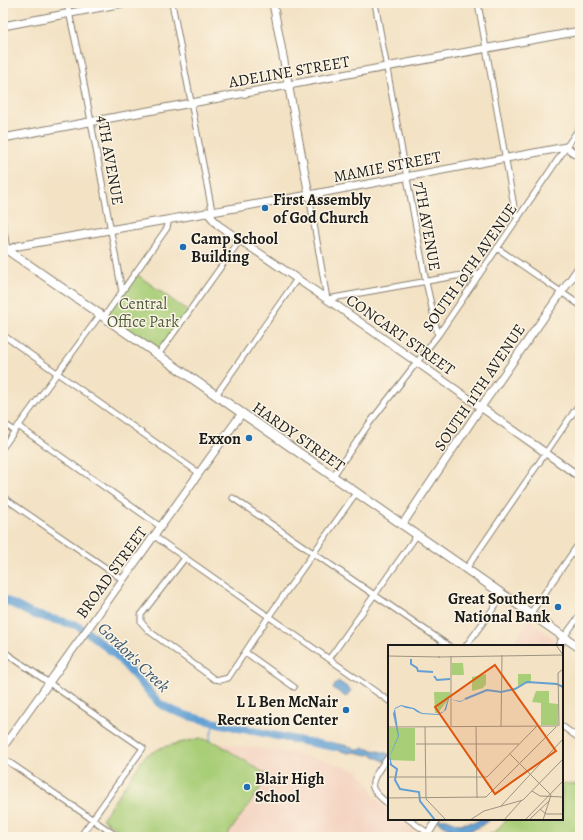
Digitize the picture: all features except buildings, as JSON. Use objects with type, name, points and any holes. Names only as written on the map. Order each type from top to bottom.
[{"type":"main road","name":"HARDY STREET","points":[[5,248],[580,648]]},
{"type":"street","name":"4TH AVENUE","points":[[67,3],[91,122],[122,292]]},
{"type":"street","points":[[3,26],[123,3]]},
{"type":"street","points":[[172,3],[192,103],[209,212]]},
{"type":"street","points":[[273,3],[289,84],[327,299],[468,274],[479,274]]},
{"type":"street","name":"7TH AVENUE","points":[[375,3],[406,177],[426,282],[438,335]]},
{"type":"street","points":[[478,3],[515,212],[518,218]]},
{"type":"street","name":"ADELINE STREET","points":[[3,138],[580,31]]},
{"type":"street","name":"SOUTH 10TH AVENUE","points":[[333,476],[372,419],[438,335],[580,127]]},
{"type":"street","points":[[566,147],[580,157]]},
{"type":"street","name":"MAMIE STREET","points":[[5,248],[110,231],[566,147]]},
{"type":"street","name":"CONCART STREET","points":[[209,212],[218,225],[327,299],[580,477]]},
{"type":"street","points":[[3,447],[57,373],[122,292],[167,228],[169,219]]},
{"type":"street","points":[[3,224],[5,248]]},
{"type":"street","points":[[158,355],[240,240]]},
{"type":"street","points":[[497,248],[580,305]]},
{"type":"street","name":"SOUTH 11TH AVENUE","points":[[402,525],[481,407],[580,266]]},
{"type":"street","points":[[216,396],[297,279]]},
{"type":"street","points":[[3,335],[199,473]]},
{"type":"street","points":[[466,569],[580,403]]},
{"type":"street","name":"BROAD STREET","points":[[3,747],[242,413]]},
{"type":"street","points":[[3,423],[16,429],[161,527]]},
{"type":"street","points":[[185,558],[141,615],[141,622],[149,631],[214,679],[220,680],[228,678],[269,616],[356,493]]},
{"type":"street","points":[[3,497],[122,579]]},
{"type":"street","points":[[234,498],[448,645]]},
{"type":"street","points":[[329,659],[417,535]]},
{"type":"street","points":[[154,536],[388,700]]},
{"type":"street","points":[[530,614],[580,542]]},
{"type":"street","points":[[467,645],[503,595]]},
{"type":"street","points":[[560,645],[580,615]]},
{"type":"street","points":[[3,651],[143,748],[80,837]]},
{"type":"street","points":[[245,652],[294,686]]},
{"type":"street","points":[[563,727],[580,739]]},
{"type":"street","points":[[3,758],[118,837]]},
{"type":"street","points":[[388,758],[374,780],[373,787],[374,790],[388,804]]},
{"type":"street","points":[[410,820],[429,832],[436,820]]},
{"type":"shaded area","points":[[529,620],[553,637],[555,642],[555,645],[511,645]]},
{"type":"shaded area","name":"Blair High School","points":[[200,738],[217,743],[281,751],[324,760],[358,771],[367,780],[374,795],[388,810],[388,820],[401,820],[421,835],[421,837],[129,837],[102,819],[145,756],[163,747]]},
{"type":"green space","name":"Central Office Park","points":[[135,273],[189,312],[158,355],[104,317]]},
{"type":"green space","points":[[200,738],[217,743],[269,776],[226,837],[129,837],[102,819],[145,756],[163,747]]},
{"type":"green space","points":[[563,783],[580,785],[580,837],[480,837],[495,832],[506,820],[563,820]]},
{"type":"water","points":[[338,681],[351,690],[346,697],[333,688]]},
{"type":"water","points":[[328,742],[353,747],[352,748],[360,750],[364,748],[388,754],[388,763],[371,754],[368,755],[354,752],[349,753],[329,748],[325,745]]},
{"type":"water","points":[[436,820],[449,820],[459,824],[476,822],[478,820],[489,820],[469,831],[456,831],[442,825]]},
{"type":"waterway","name":"Gordon's Creek","points":[[3,599],[32,614],[76,625],[87,632],[115,654],[159,703],[176,712],[215,723],[335,747]]},
{"type":"waterway","points":[[210,740],[213,721]]},
{"type":"place","name":"First Assembly of God Church","points":[[265,208]]},
{"type":"place","name":"Camp School Building","points":[[183,247]]},
{"type":"place","name":"Exxon","points":[[249,438]]},
{"type":"place","name":"Great Southern National Bank","points":[[558,607]]},
{"type":"place","name":"L L Ben McNair Recreation Center","points":[[346,710]]},
{"type":"place","name":"Blair High School","points":[[247,787]]}]
